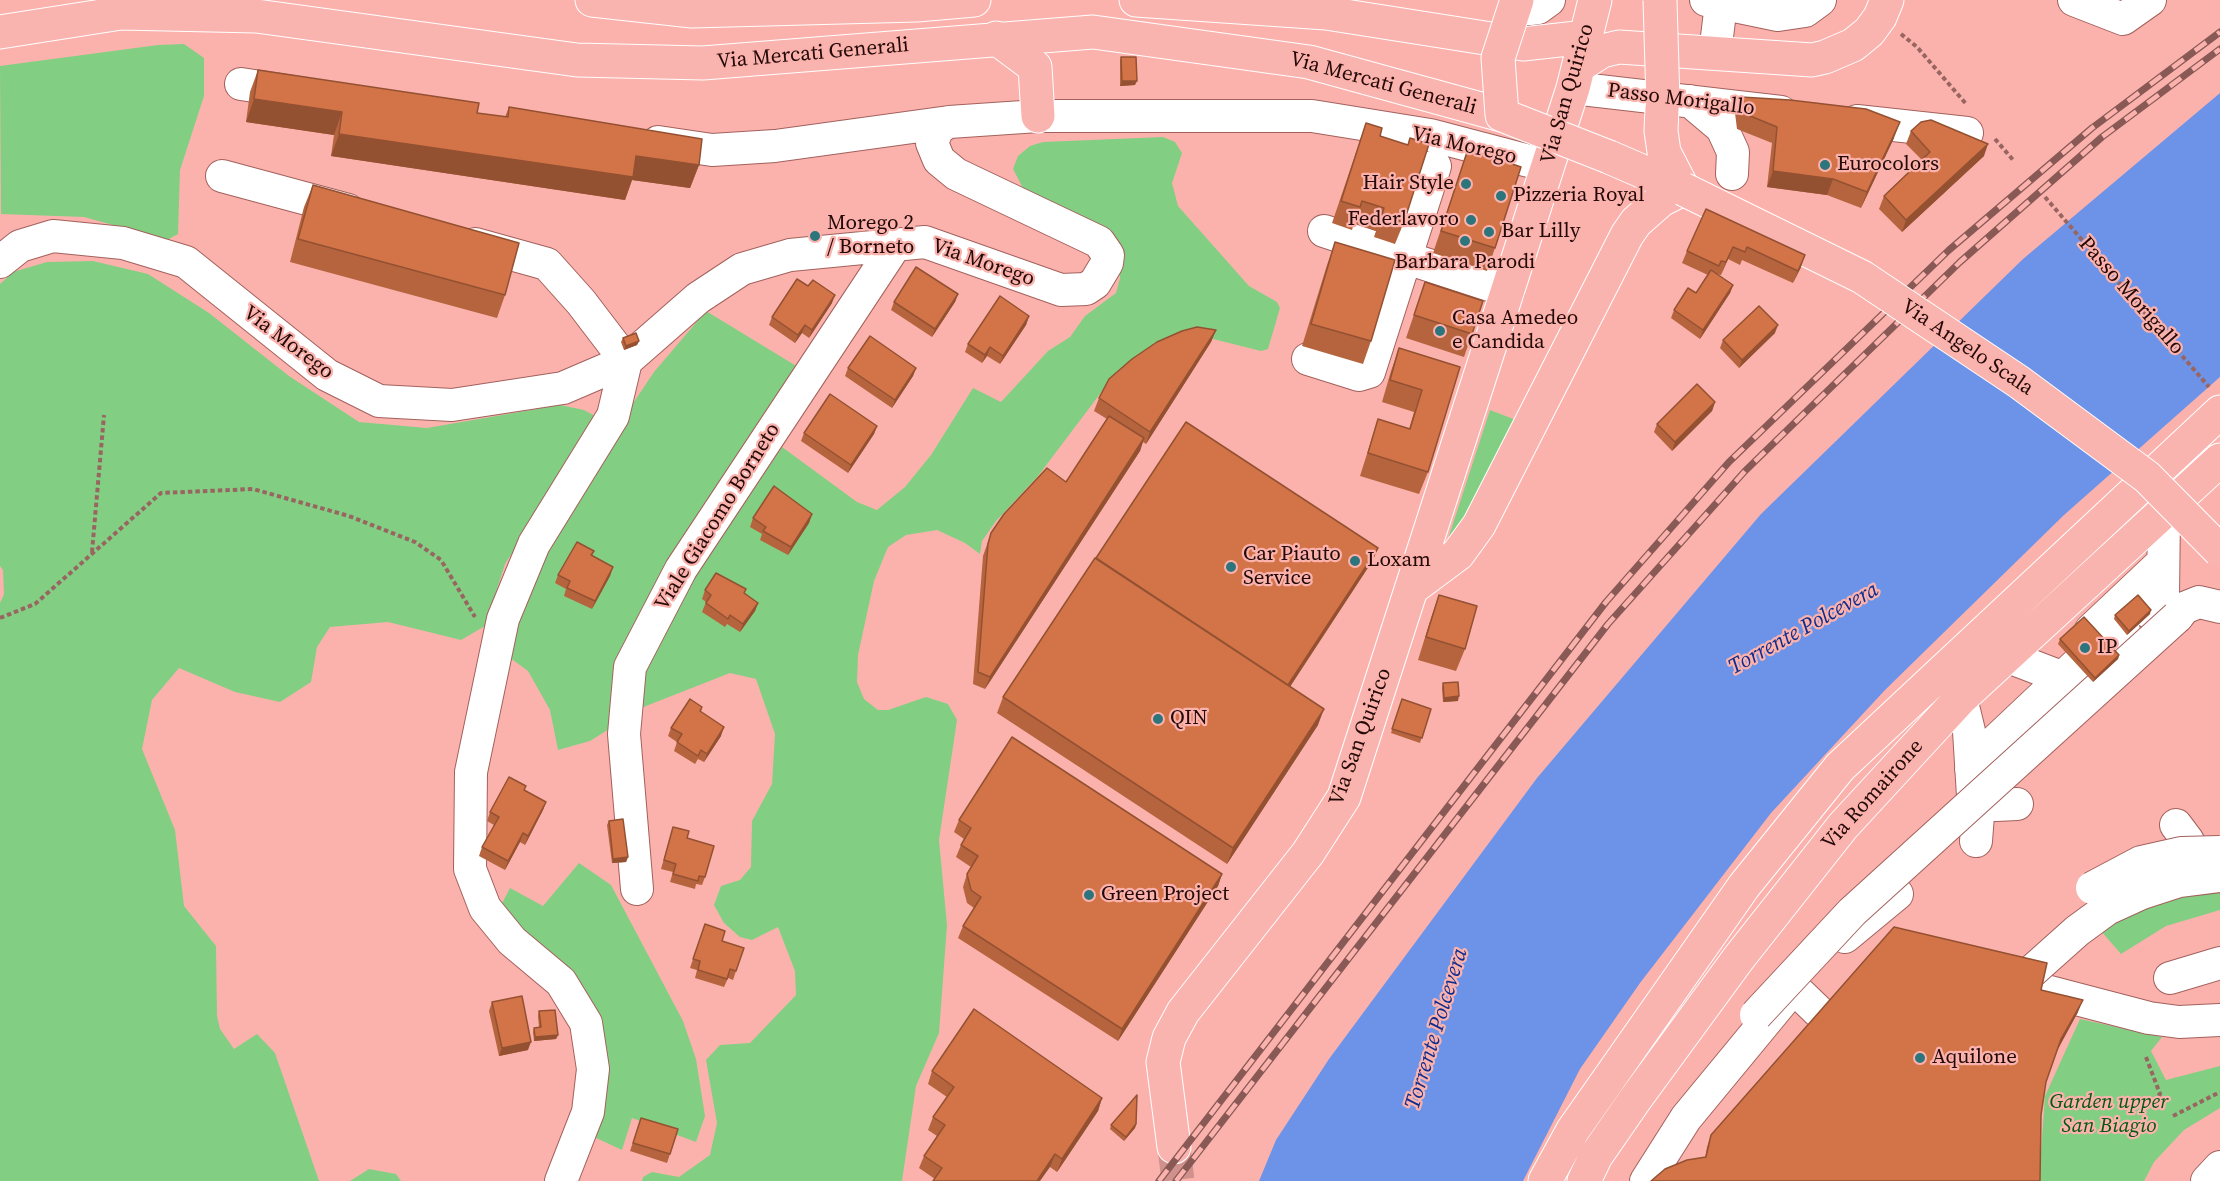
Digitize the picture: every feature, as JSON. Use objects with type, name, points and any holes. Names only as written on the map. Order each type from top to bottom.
[{"type":"main road","points":[[592,0],[701,11],[917,5],[974,0]]},
{"type":"main road","points":[[1136,0],[1326,13],[1523,44],[1580,63],[1602,51],[1619,47],[1812,60],[1853,45],[1869,32],[1884,9]]},
{"type":"main road","points":[[1294,11],[1374,0]]},
{"type":"main road","points":[[1414,0],[1431,22],[1447,33]]},
{"type":"main road","name":"Via San Quirico","points":[[1174,1147],[1163,1062],[1169,1038],[1183,1012],[1308,854],[1344,797],[1548,166],[1580,63],[1595,0]]},
{"type":"main road","points":[[1411,589],[1458,554],[1479,525],[1627,235],[1636,222],[1660,200],[1683,189],[1664,152],[1661,131],[1676,105],[1660,0]]},
{"type":"main road","name":"Via Mercati Generali","points":[[0,32],[121,13],[256,16],[577,60],[703,63],[996,38],[1083,33],[1309,62],[1502,115],[1497,58],[1532,3]]},
{"type":"main road","points":[[1035,67],[1083,33]]},
{"type":"main road","points":[[996,38],[1035,67],[1038,116]]},
{"type":"main road","points":[[1609,157],[1635,146],[1676,105]]},
{"type":"main road","name":"Via Angelo Scala","points":[[1502,115],[1683,189],[1862,277],[2019,382],[2147,477],[2220,551]]},
{"type":"main road","points":[[1545,1181],[1573,1130],[1744,886],[1840,767],[2147,477],[2218,404]]},
{"type":"main road","name":"Via Romairone","points":[[1584,1181],[1596,1156],[1738,958],[1843,826],[1961,698],[2220,460]]},
{"type":"street","points":[[1715,53],[1713,2],[1778,15],[1804,11],[1820,0]]},
{"type":"street","points":[[2074,0],[2123,19],[2150,0]]},
{"type":"street","name":"Passo Morigallo","points":[[1580,63],[1676,105],[1821,117],[1976,126]]},
{"type":"street","points":[[241,84],[323,96]]},
{"type":"street","points":[[1676,105],[1722,128],[1733,152],[1732,174]]},
{"type":"street","name":"Via Morego","points":[[630,138],[712,150],[775,146],[948,122],[1038,116],[1312,116],[1430,135],[1548,166]]},
{"type":"street","name":"Via Morego","points":[[0,262],[20,246],[52,236],[123,243],[186,262],[327,375],[379,401],[452,405],[563,388],[626,361],[698,298],[742,269],[790,255],[924,242],[1061,290],[1086,289],[1095,283],[1105,269],[1108,255],[1099,242],[1088,234],[947,168],[939,160],[932,143],[938,128],[948,122]]},
{"type":"street","points":[[1308,359],[1359,375],[1369,372],[1435,166]]},
{"type":"street","points":[[222,176],[379,218]]},
{"type":"street","points":[[1324,231],[1508,291]]},
{"type":"street","points":[[446,237],[547,264],[581,302],[626,361],[613,416],[534,544],[503,619],[471,772],[470,869],[485,908],[512,942],[561,982],[586,1023],[592,1069],[588,1112],[561,1181]]},
{"type":"street","name":"Viale Giacomo Borneto","points":[[637,889],[624,734],[630,667],[681,569],[896,244]]},
{"type":"street","points":[[1627,1181],[1638,1162],[1700,1080],[1756,1015],[2123,628],[2163,562],[2164,513]]},
{"type":"street","points":[[2123,628],[2199,602],[2220,607]]},
{"type":"street","points":[[1972,782],[1989,747],[2032,708],[2071,667],[2006,656]]},
{"type":"street","points":[[1961,698],[1969,731],[1972,782],[1978,815],[1976,841]]},
{"type":"street","points":[[1972,782],[1996,805],[2017,804]]},
{"type":"street","points":[[2092,888],[2141,862],[2181,852],[2220,852]]},
{"type":"street","points":[[2220,876],[2179,881],[2142,893],[2107,909],[2077,931],[2035,981],[2149,1018],[2178,1022],[2220,1020]]},
{"type":"street","points":[[1646,1181],[1686,1118],[1794,988],[1839,942],[1898,894]]},
{"type":"street","points":[[2170,978],[2220,963]]},
{"type":"street","points":[[1794,988],[1823,1016]]},
{"type":"street","points":[[2207,1181],[2220,1167]]},
{"type":"path","points":[[1884,9],[1917,47],[1976,126],[2014,161]]},
{"type":"path","name":"Passo Morigallo","points":[[2045,197],[2218,404]]},
{"type":"path","points":[[92,552],[104,415]]},
{"type":"path","points":[[0,618],[35,604],[161,493],[253,489],[349,516],[415,542],[441,561],[496,652]]},
{"type":"path","points":[[2146,1057],[2160,1094],[2155,1101]]},
{"type":"path","points":[[2173,1116],[2220,1092]]},
{"type":"green space","points":[[184,44],[204,58],[204,96],[180,170],[178,234],[167,240],[84,217],[1,214],[0,66],[158,45]]},
{"type":"green space","points":[[1163,137],[1175,142],[1182,153],[1172,183],[1178,206],[1249,286],[1277,302],[1280,308],[1268,349],[1261,351],[1197,335],[1109,382],[1038,476],[996,521],[982,541],[980,554],[965,543],[937,530],[906,535],[888,547],[874,581],[858,655],[857,682],[864,699],[878,710],[888,710],[926,697],[948,704],[957,720],[939,840],[947,925],[939,1033],[916,1086],[902,1181],[642,1181],[643,1177],[652,1172],[679,1177],[710,1155],[717,1123],[706,1060],[720,1045],[750,1043],[796,995],[795,971],[778,927],[752,940],[740,937],[724,923],[714,905],[721,886],[740,880],[751,867],[752,821],[772,784],[775,734],[756,679],[730,673],[646,706],[590,741],[558,750],[550,710],[528,671],[506,655],[524,596],[585,475],[654,372],[706,311],[798,367],[695,532],[716,545],[782,447],[857,502],[877,510],[905,487],[931,455],[973,388],[1001,402],[1048,351],[1070,337],[1085,316],[1116,293],[1120,278],[1118,252],[1024,190],[1013,169],[1018,156],[1030,146],[1043,142]]},
{"type":"green space","points":[[93,261],[148,274],[209,313],[289,376],[359,422],[427,428],[560,405],[584,410],[595,416],[586,438],[505,564],[485,626],[461,640],[388,622],[330,627],[317,647],[311,682],[280,702],[235,692],[179,668],[152,700],[142,749],[175,830],[184,906],[216,946],[217,1016],[220,1029],[234,1049],[257,1034],[275,1053],[319,1181],[0,1181],[0,603],[4,594],[3,570],[0,566],[0,284],[13,272],[47,262]]},
{"type":"green space","points":[[1490,410],[1516,420],[1453,539],[1449,536]]},
{"type":"green space","points":[[579,863],[611,885],[683,1021],[696,1059],[705,1116],[696,1142],[632,1118],[622,1150],[594,1137],[603,1064],[499,909],[510,888],[543,906]]},
{"type":"green space","points":[[2220,893],[2220,910],[2166,926],[2121,954],[2101,931],[2148,905],[2187,895]]},
{"type":"green space","name":"Garden upper San Biagio","points":[[2080,1019],[2162,1037],[2151,1051],[2166,1080],[2220,1066],[2220,1108],[2184,1130],[2154,1162],[2144,1181],[2039,1181],[2045,1096]]},
{"type":"green space","points":[[369,1169],[396,1174],[401,1181],[350,1181]]},
{"type":"water","name":"Torrente Polcevera","points":[[2220,93],[2220,377],[2064,515],[1885,690],[1771,813],[1640,983],[1580,1069],[1523,1181],[1259,1181],[1276,1140],[1329,1059],[1537,778],[1761,514],[2023,259]]},
{"type":"building","points":[[1121,57],[1136,57],[1137,81],[1122,81]]},
{"type":"building","points":[[258,70],[479,103],[477,113],[508,117],[509,107],[702,139],[699,165],[636,156],[633,177],[339,134],[342,112],[254,99]]},
{"type":"building","name":"Eurocolors","points":[[1741,97],[1866,109],[1900,122],[1867,192],[1833,179],[1773,171],[1777,127],[1743,113]]},
{"type":"building","points":[[1931,120],[1988,144],[1906,220],[1884,196],[1930,152],[1911,131],[1921,122]]},
{"type":"building","points":[[1366,123],[1382,128],[1380,136],[1408,145],[1410,138],[1429,144],[1404,222],[1382,215],[1384,208],[1362,201],[1360,207],[1341,201]]},
{"type":"building","points":[[1468,149],[1521,167],[1495,248],[1441,231]]},
{"type":"building","points":[[313,185],[519,243],[505,295],[298,239]]},
{"type":"building","points":[[1706,209],[1805,255],[1798,271],[1747,247],[1745,252],[1733,247],[1726,262],[1721,261],[1719,266],[1687,251]]},
{"type":"building","points":[[1335,242],[1395,260],[1371,341],[1311,324]]},
{"type":"building","points":[[916,267],[958,294],[935,329],[894,302]]},
{"type":"building","points":[[1711,270],[1733,285],[1703,330],[1674,310],[1688,288],[1696,293]]},
{"type":"building","points":[[797,279],[808,286],[813,280],[835,295],[812,330],[805,325],[798,335],[772,317]]},
{"type":"building","points":[[1425,282],[1483,301],[1472,334],[1414,315]]},
{"type":"building","points":[[1000,296],[1029,316],[1003,356],[990,347],[985,355],[968,344]]},
{"type":"building","points":[[1759,306],[1778,325],[1742,360],[1723,340]]},
{"type":"building","points":[[1197,327],[1216,330],[1150,432],[1099,398],[1109,379],[1132,359],[1157,342]]},
{"type":"building","points":[[636,333],[639,341],[626,346],[623,338]]},
{"type":"building","points":[[870,336],[916,368],[895,400],[848,368]]},
{"type":"building","points":[[1399,348],[1460,367],[1428,472],[1368,453],[1378,419],[1410,429],[1422,390],[1390,380]]},
{"type":"building","points":[[1697,384],[1715,402],[1675,442],[1657,424]]},
{"type":"building","points":[[830,394],[877,426],[851,465],[804,433]]},
{"type":"building","points":[[1109,416],[1144,438],[990,677],[978,672],[988,544],[991,533],[1004,514],[1047,468],[1066,482]]},
{"type":"building","name":"Car Piauto Service","points":[[1186,422],[1378,548],[1288,685],[1096,558]]},
{"type":"building","points":[[774,486],[812,514],[791,547],[763,531],[766,527],[753,518]]},
{"type":"building","points":[[577,542],[594,551],[591,555],[613,567],[595,601],[567,588],[570,581],[558,575]]},
{"type":"building","name":"QIN","points":[[1095,558],[1324,709],[1233,848],[1003,697]]},
{"type":"building","points":[[716,573],[746,589],[744,593],[758,603],[743,624],[730,615],[728,619],[706,603],[711,595],[705,590]]},
{"type":"building","points":[[1439,595],[1477,606],[1465,649],[1426,637]]},
{"type":"building","points":[[2138,595],[2151,610],[2129,631],[2115,615]]},
{"type":"building","name":"IP","points":[[2084,617],[2119,655],[2095,678],[2060,639]]},
{"type":"building","points":[[1458,682],[1459,696],[1444,698],[1443,683]]},
{"type":"building","points":[[690,699],[702,707],[700,711],[724,727],[707,754],[701,750],[698,756],[677,742],[682,734],[671,728]]},
{"type":"building","points":[[1402,699],[1431,709],[1422,738],[1392,729]]},
{"type":"building","name":"Green Project","points":[[1012,737],[1222,874],[1122,1029],[963,926],[981,897],[971,890],[967,874],[978,856],[961,845],[971,828],[959,820]]},
{"type":"building","points":[[509,777],[526,786],[524,790],[546,802],[528,836],[523,833],[508,861],[482,847],[499,817],[490,812]]},
{"type":"building","points":[[623,819],[628,857],[613,859],[609,821]]},
{"type":"building","points":[[673,827],[689,831],[687,838],[714,846],[705,877],[699,876],[698,881],[673,874],[676,864],[664,860]]},
{"type":"building","points":[[705,924],[725,931],[722,941],[744,948],[736,971],[730,969],[727,979],[698,970],[700,961],[693,959]]},
{"type":"building","name":"Aquilone","points":[[1894,927],[2047,963],[2041,990],[2083,1000],[2061,1039],[2046,1082],[2041,1115],[2040,1181],[1651,1181],[1665,1169],[1687,1160],[1706,1157],[1711,1135]]},
{"type":"building","points":[[522,996],[531,1042],[502,1048],[492,1002]]},
{"type":"building","points":[[974,1009],[1102,1098],[1062,1159],[1055,1154],[1037,1181],[933,1181],[942,1168],[924,1156],[945,1125],[933,1117],[954,1087],[932,1071]]},
{"type":"building","points":[[555,1010],[558,1035],[535,1037],[534,1028],[541,1027],[539,1011]]},
{"type":"building","points":[[1137,1095],[1136,1124],[1126,1137],[1111,1125]]},
{"type":"building","points":[[641,1118],[678,1129],[670,1154],[633,1143]]},
{"type":"tunnel","points":[[1174,1147],[1178,1181]]},
{"type":"railway","points":[[1159,1181],[1606,602],[1729,462],[1949,250],[2092,128],[2220,32]]},
{"type":"railway","points":[[1176,1181],[1608,624],[1745,471],[1960,262],[2102,137],[2220,49]]},
{"type":"place","name":"Eurocolors","points":[[1825,165]]},
{"type":"place","name":"Hair Style","points":[[1466,184]]},
{"type":"place","name":"Pizzeria Royal","points":[[1501,196]]},
{"type":"place","name":"Federlavoro","points":[[1471,220]]},
{"type":"place","name":"Bar Lilly","points":[[1489,232]]},
{"type":"place","name":"Morego 2 / Borneto","points":[[815,236]]},
{"type":"place","name":"Barbara Parodi","points":[[1465,241]]},
{"type":"place","name":"Casa Amedeo e Candida","points":[[1440,331]]},
{"type":"place","name":"Loxam","points":[[1355,561]]},
{"type":"place","name":"Car Piauto Service","points":[[1231,567]]},
{"type":"place","name":"IP","points":[[2085,648]]},
{"type":"place","name":"QIN","points":[[1158,719]]},
{"type":"place","name":"Green Project","points":[[1089,895]]},
{"type":"place","name":"Aquilone","points":[[1920,1058]]}]
